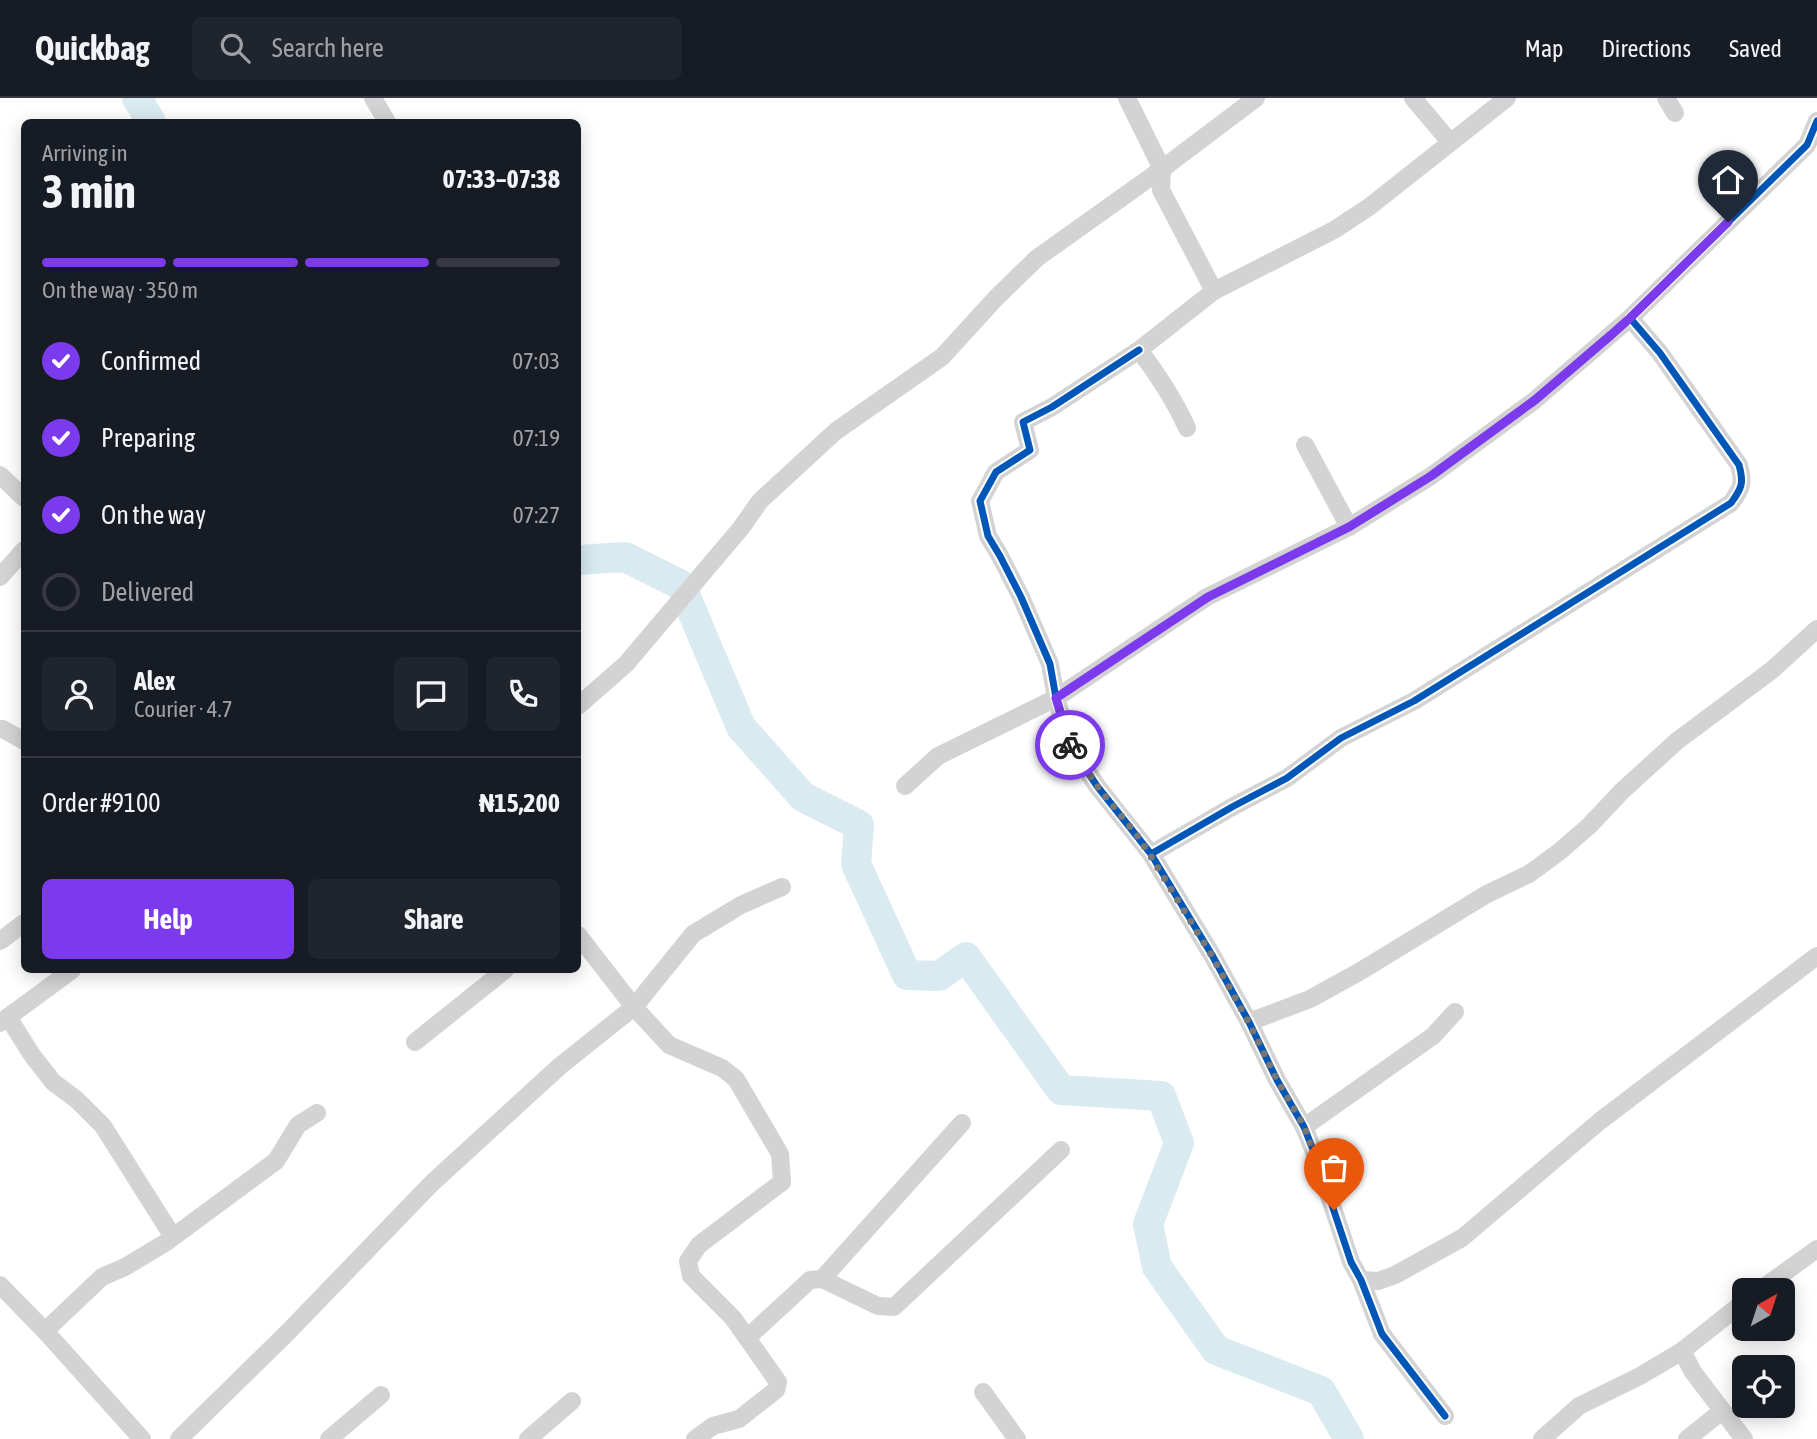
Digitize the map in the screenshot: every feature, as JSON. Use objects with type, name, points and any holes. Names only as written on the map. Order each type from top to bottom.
[{"type":"street","points":[[373,98],[385,119]]},
{"type":"street","points":[[1127,98],[1162,169],[1161,190],[1214,291]]},
{"type":"street","points":[[581,703],[626,664],[741,528],[760,501],[836,431],[942,357],[1037,258],[1256,98]]},
{"type":"street","points":[[1413,98],[1450,142]]},
{"type":"street","points":[[1445,1416],[1382,1334],[1351,1262],[1304,1126],[1212,956],[1136,834],[1097,786],[1070,745],[1056,698],[1050,664],[1021,597],[988,536],[980,501],[996,472],[1030,450],[1023,422],[1052,407],[1139,350],[1214,291],[1334,230],[1369,206],[1507,98]]},
{"type":"street","points":[[905,786],[937,756],[1056,698],[1208,597],[1349,527],[1431,476],[1535,400],[1630,318],[1807,145],[1817,121]]},
{"type":"street","points":[[1150,855],[1287,778],[1341,738],[1414,701],[1731,503],[1740,491],[1743,480],[1739,465],[1660,353],[1630,318]]},
{"type":"street","points":[[1139,350],[1165,385],[1187,428]]},
{"type":"street","points":[[1305,445],[1349,527]]},
{"type":"street","points":[[0,475],[21,495]]},
{"type":"street","points":[[0,577],[21,553]]},
{"type":"street","points":[[1249,1023],[1310,999],[1487,894],[1529,874],[1589,826],[1622,790],[1677,741],[1772,670],[1817,629]]},
{"type":"street","points":[[0,729],[21,739]]},
{"type":"street","points":[[179,1439],[432,1184],[560,1066],[634,1007],[693,934],[741,905],[782,887]]},
{"type":"street","points":[[0,942],[21,925]]},
{"type":"street","points":[[581,939],[634,1007],[669,1045],[722,1068],[736,1079],[780,1154],[782,1182],[699,1245],[688,1261],[691,1276],[733,1318],[778,1382],[776,1390],[739,1419],[713,1426],[695,1439]]},
{"type":"street","points":[[1361,1280],[1378,1281],[1395,1275],[1462,1238],[1600,1121],[1817,956]]},
{"type":"street","points":[[68,973],[4,1020],[53,1082],[77,1100],[103,1126],[173,1237]]},
{"type":"street","points":[[415,1042],[501,973]]},
{"type":"street","points":[[1304,1126],[1433,1036],[1455,1012]]},
{"type":"street","points":[[45,1331],[102,1277],[148,1254],[276,1161],[299,1125],[317,1112]]},
{"type":"street","points":[[822,1279],[962,1123]]},
{"type":"street","points":[[747,1338],[810,1280],[822,1279],[878,1306],[894,1307],[1061,1150]]},
{"type":"street","points":[[1776,1278],[1817,1248]]},
{"type":"street","points":[[0,1285],[142,1439]]},
{"type":"street","points":[[1542,1439],[1579,1406],[1640,1376],[1682,1351],[1732,1311]]},
{"type":"street","points":[[1682,1351],[1693,1372],[1744,1439]]},
{"type":"street","points":[[983,1392],[1017,1439]]},
{"type":"street","points":[[329,1439],[381,1395]]},
{"type":"street","points":[[528,1439],[572,1401]]},
{"type":"street","points":[[1687,1439],[1722,1410]]},
{"type":"waterway","points":[[137,98],[149,119]]},
{"type":"waterway","points":[[581,560],[625,557],[681,585],[741,727],[803,797],[859,825],[856,864],[907,975],[939,976],[966,957],[1061,1090],[1161,1096],[1179,1143],[1148,1224],[1157,1267],[1216,1350],[1321,1391],[1349,1439]]},
{"type":"cycle path","points":[[1151,854],[1287,778],[1341,738],[1414,701],[1731,503],[1741,485],[1739,465],[1660,353],[1630,318],[1807,145],[1817,121]]},
{"type":"cycle path","points":[[1139,350],[1052,407],[1023,422],[1030,450],[996,472],[980,501],[988,536],[1021,597],[1050,664],[1056,698],[1070,745],[1097,786],[1151,854],[1212,955],[1304,1127],[1351,1262],[1382,1334],[1445,1416]]},
{"type":"way so far","points":[[1070,745],[1097,786],[1136,834],[1212,956],[1304,1126],[1334,1210]]},
{"type":"route","points":[[1070,745],[1056,698],[1208,597],[1349,527],[1431,476],[1535,400],[1630,318],[1728,222]]}]
